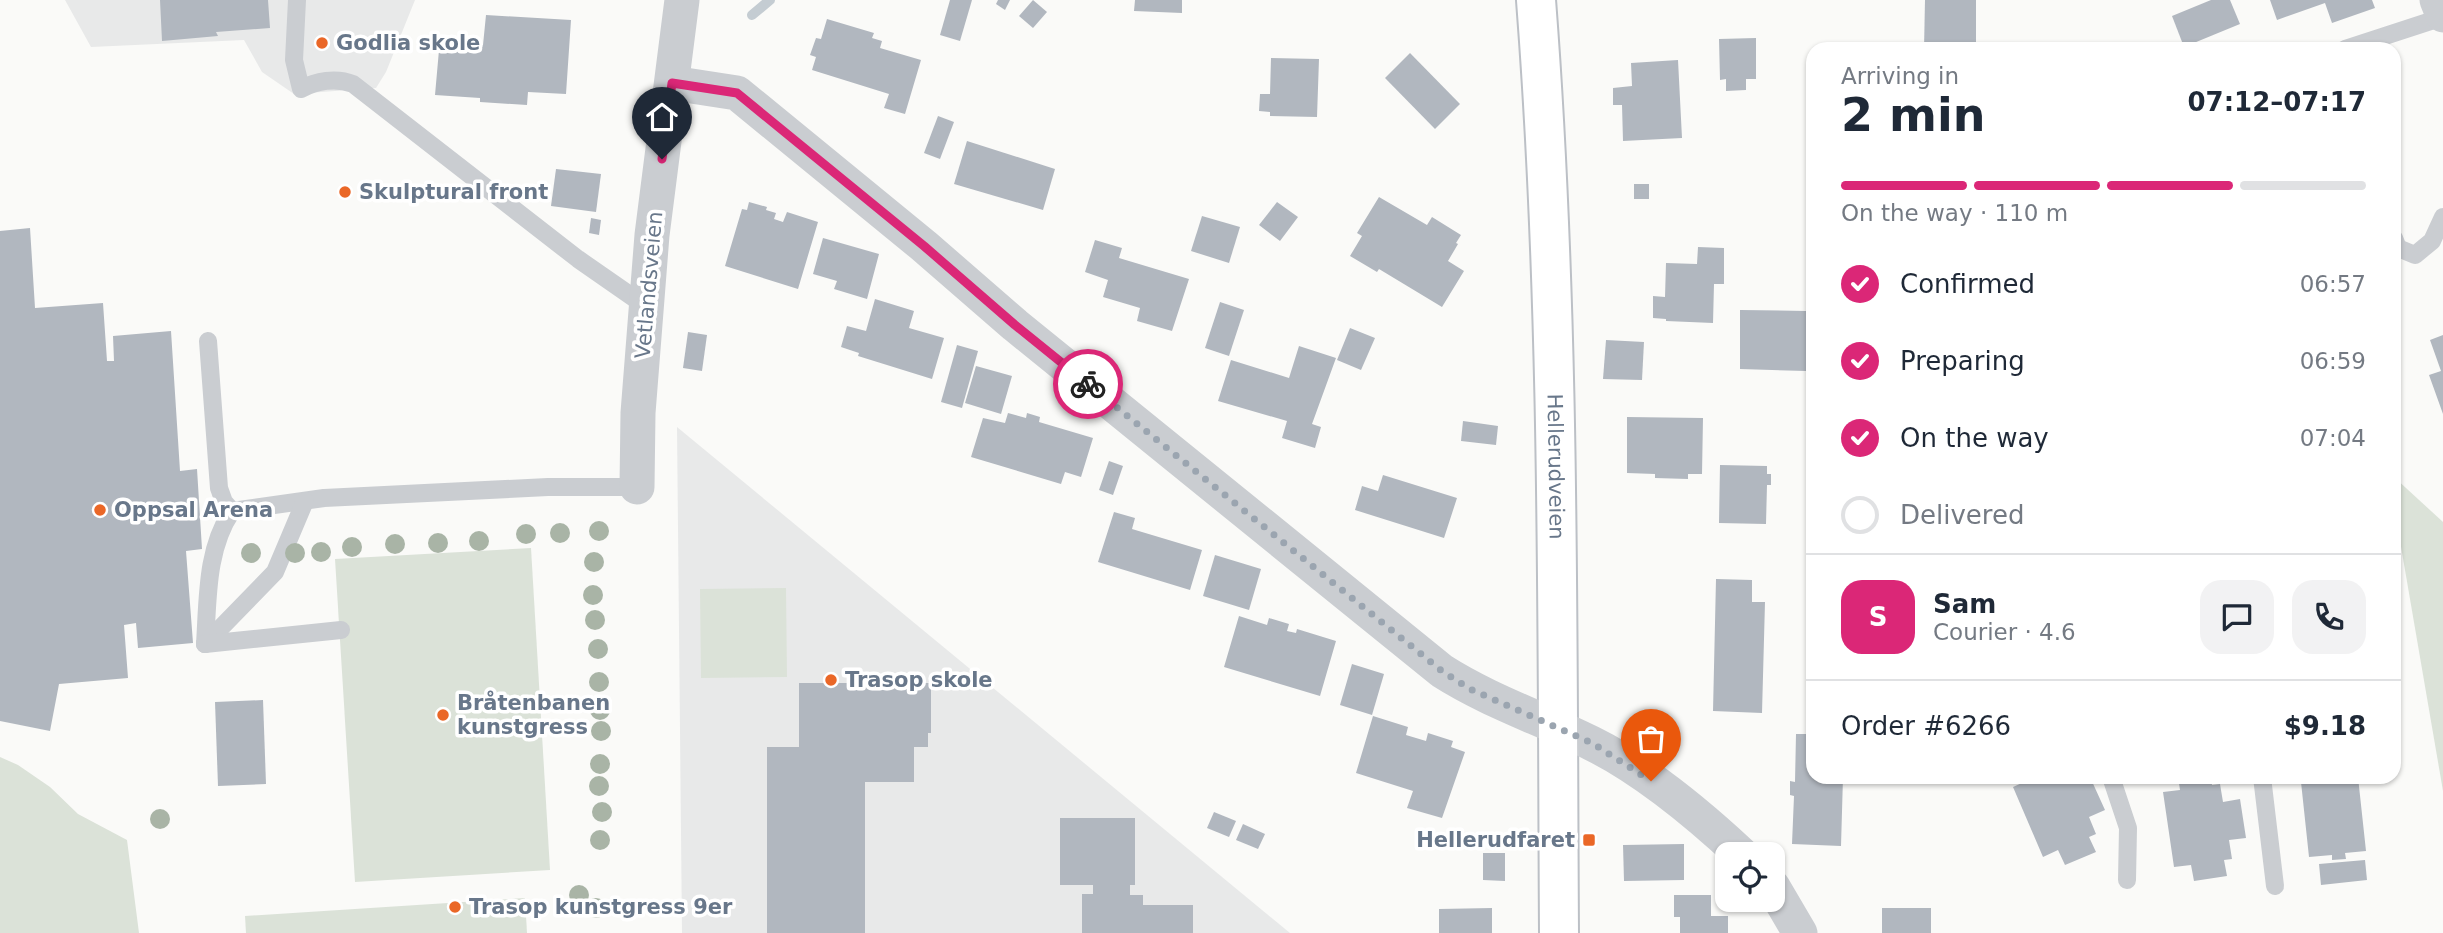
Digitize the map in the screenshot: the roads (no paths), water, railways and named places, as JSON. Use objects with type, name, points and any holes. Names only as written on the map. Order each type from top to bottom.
[{"type":"main road","name":"Hellerudveien","points":[[1536,0],[1551,250],[1559,728],[1559,933]]},
{"type":"street","name":"Vetlandsveien","points":[[637,487],[638,413],[652,234],[681,0]]},
{"type":"street","points":[[2437,0],[2443,16]]},
{"type":"street","points":[[672,83],[737,93],[924,246],[1015,325],[1288,544],[1411,648],[1470,689],[1605,750],[1675,797],[1727,842]]},
{"type":"street","points":[[1785,907],[1800,933]]},
{"type":"lane","points":[[297,0],[294,60],[301,89],[335,80],[353,84],[569,253],[648,307]]},
{"type":"lane","points":[[2367,42],[2443,16]]},
{"type":"lane","points":[[2401,249],[2415,255],[2432,241],[2443,217]]},
{"type":"lane","points":[[208,341],[219,488],[224,502],[232,511]]},
{"type":"lane","points":[[205,644],[209,582],[215,547],[222,525],[232,511],[324,498],[534,488],[637,487]]},
{"type":"lane","points":[[205,644],[275,572],[305,501]]},
{"type":"lane","points":[[205,644],[341,629]]},
{"type":"lane","points":[[2113,784],[2128,828],[2127,880]]},
{"type":"lane","points":[[2263,784],[2275,886]]},
{"type":"waterway","points":[[752,15],[770,0]]},
{"type":"place","name":"Godlia skole","points":[[322,43]]},
{"type":"place","name":"Skulptural front","points":[[345,192]]},
{"type":"place","name":"Oppsal Arena","points":[[100,510]]},
{"type":"place","name":"Trasop skole","points":[[831,680]]},
{"type":"place","name":"Bråtenbanen kunstgress","points":[[443,715]]},
{"type":"place","name":"Hellerudfaret","points":[[1589,840]]},
{"type":"place","name":"Trasop kunstgress 9er","points":[[455,907]]}]
